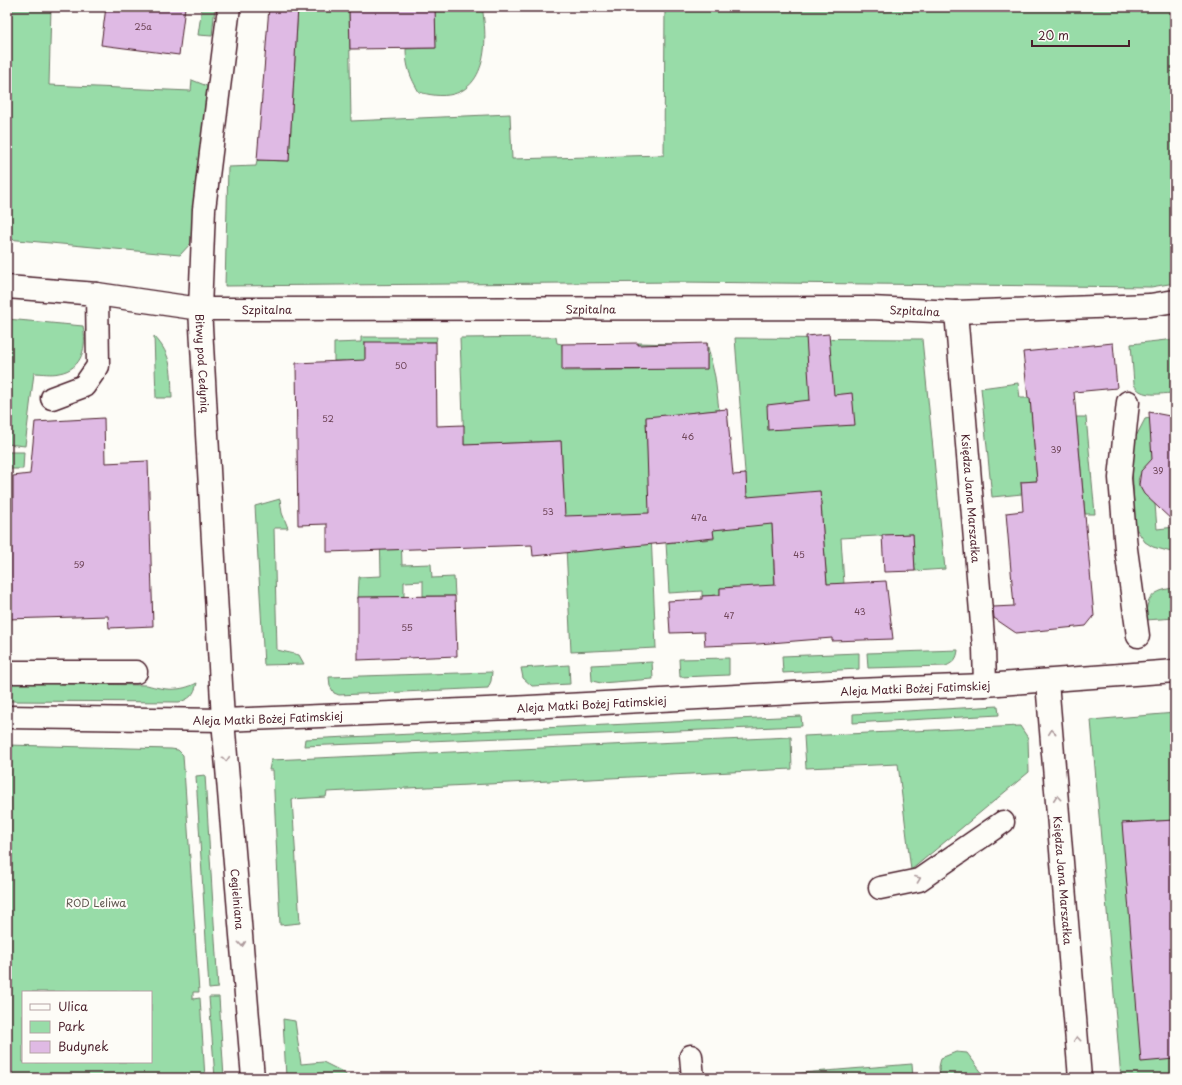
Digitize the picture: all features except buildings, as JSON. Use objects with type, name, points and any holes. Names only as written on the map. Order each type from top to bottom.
[{"type":"street","name":"Bitwy pod Cedynią","points":[[223,720],[200,309],[204,210],[229,7]]},
{"type":"street","name":"Szpitalna","points":[[7,287],[96,294],[200,309],[870,308],[956,312],[1150,304],[1175,301]]},
{"type":"street","points":[[52,398],[84,386],[98,366],[96,294]]},
{"type":"street","name":"Księdza Jana Marszałka","points":[[956,312],[984,648],[985,685]]},
{"type":"street","points":[[1128,402],[1120,478],[1126,550],[1138,636]]},
{"type":"street","name":"Aleja Matki Bożej Fatimskiej","points":[[7,717],[223,720],[502,709],[831,691],[1047,682],[1175,671]]},
{"type":"street","points":[[7,672],[136,672]]},
{"type":"street","name":"Księdza Jana Marszałka","points":[[1047,682],[1080,1078]]},
{"type":"street","name":"Cegielniana","points":[[223,720],[253,1078]]},
{"type":"street","points":[[880,888],[919,880],[1003,822]]},
{"type":"street","points":[[691,1056],[693,1078]]},
{"type":"green space","points":[[7,7],[51,7],[49,85],[191,91],[192,80],[207,86],[191,243],[180,255],[7,239],[7,184],[9,184],[7,117]]},
{"type":"green space","points":[[202,7],[215,7],[212,36],[198,35]]},
{"type":"green space","points":[[298,7],[349,7],[351,121],[510,114],[512,159],[664,155],[665,7],[1175,7],[1175,283],[1151,287],[680,282],[225,286],[228,167],[256,166],[257,160],[289,161]]},
{"type":"green space","points":[[435,7],[482,7],[484,25],[485,43],[482,60],[477,75],[469,86],[456,93],[440,96],[419,92],[411,76],[406,55],[406,49],[435,48]]},
{"type":"green space","points":[[7,319],[83,326],[84,341],[82,356],[73,367],[67,371],[56,374],[34,373],[25,446],[7,444]]},
{"type":"green space","points":[[154,336],[165,350],[168,358],[171,372],[172,398],[156,398]]},
{"type":"green space","points":[[361,337],[437,337],[436,342],[365,343],[366,400],[345,361],[334,361],[334,343],[361,342]]},
{"type":"green space","points":[[556,337],[557,343],[562,344],[563,371],[639,370],[638,343],[678,344],[707,369],[707,343],[715,377],[719,410],[646,418],[656,648],[571,652],[561,441],[464,445],[460,338]]},
{"type":"green space","points":[[735,338],[922,339],[945,569],[915,571],[913,534],[841,538],[844,584],[827,585],[820,491],[772,523],[775,594],[733,587],[720,588],[720,595],[702,596],[702,591],[669,593],[666,543],[679,542],[678,538],[700,535],[702,540],[714,539],[713,530],[749,526]]},
{"type":"green space","points":[[1175,339],[1175,393],[1152,394],[1141,392],[1134,384],[1131,344]]},
{"type":"green space","points":[[1018,383],[1020,398],[1030,398],[1037,481],[1021,482],[1022,494],[992,497],[981,388]]},
{"type":"green space","points":[[1076,417],[1086,417],[1095,514],[1085,514]]},
{"type":"green space","points":[[1154,417],[1156,457],[1143,470],[1138,480],[1142,490],[1155,504],[1157,529],[1175,527],[1175,553],[1153,547],[1145,542],[1135,527],[1131,446],[1145,419]]},
{"type":"green space","points":[[7,452],[24,452],[23,469],[7,469]]},
{"type":"green space","points":[[379,485],[400,503],[402,565],[431,564],[432,578],[454,577],[455,596],[423,596],[423,581],[404,582],[404,597],[358,599],[359,577],[381,576]]},
{"type":"green space","points":[[280,499],[282,513],[288,528],[274,528],[277,650],[299,655],[304,664],[264,665],[255,506]]},
{"type":"green space","points":[[1175,588],[1175,618],[1146,620],[1147,606],[1152,596],[1161,591]]},
{"type":"green space","points":[[958,650],[955,660],[946,666],[868,668],[867,653]]},
{"type":"green space","points":[[859,653],[859,669],[783,673],[782,656]]},
{"type":"green space","points":[[729,658],[729,675],[680,677],[679,659]]},
{"type":"green space","points":[[652,662],[653,679],[601,683],[592,681],[591,665]]},
{"type":"green space","points":[[569,665],[570,684],[532,686],[523,678],[521,668]]},
{"type":"green space","points":[[492,672],[491,681],[488,688],[339,695],[334,693],[330,686],[329,677]]},
{"type":"green space","points":[[7,683],[147,685],[160,688],[178,689],[197,683],[191,696],[179,702],[7,701]]},
{"type":"green space","points":[[998,706],[999,715],[853,723],[853,714]]},
{"type":"green space","points":[[1175,713],[1175,820],[1123,823],[1175,1059],[1175,1078],[1121,1078],[1091,720]]},
{"type":"green space","points":[[801,716],[802,726],[304,746],[305,739]]},
{"type":"green space","points":[[1020,726],[1028,738],[1029,772],[911,870],[898,764],[806,768],[804,736]]},
{"type":"green space","points":[[791,737],[792,769],[327,792],[326,797],[292,799],[300,923],[280,925],[273,770],[269,770],[271,760]]},
{"type":"green space","name":"ROD Leliwa","points":[[7,745],[171,749],[178,750],[183,755],[199,992],[193,992],[193,999],[200,998],[205,1078],[7,1078]]},
{"type":"green space","points":[[205,775],[218,988],[209,989],[196,776]]},
{"type":"green space","points":[[209,997],[219,997],[224,1078],[215,1078]]},
{"type":"green space","points":[[283,1019],[295,1021],[301,1064],[323,1062],[341,1071],[350,1078],[286,1078]]},
{"type":"green space","points":[[956,1052],[967,1053],[986,1078],[940,1078],[939,1067],[941,1058]]},
{"type":"green space","points":[[912,1064],[913,1078],[740,1078]]}]
